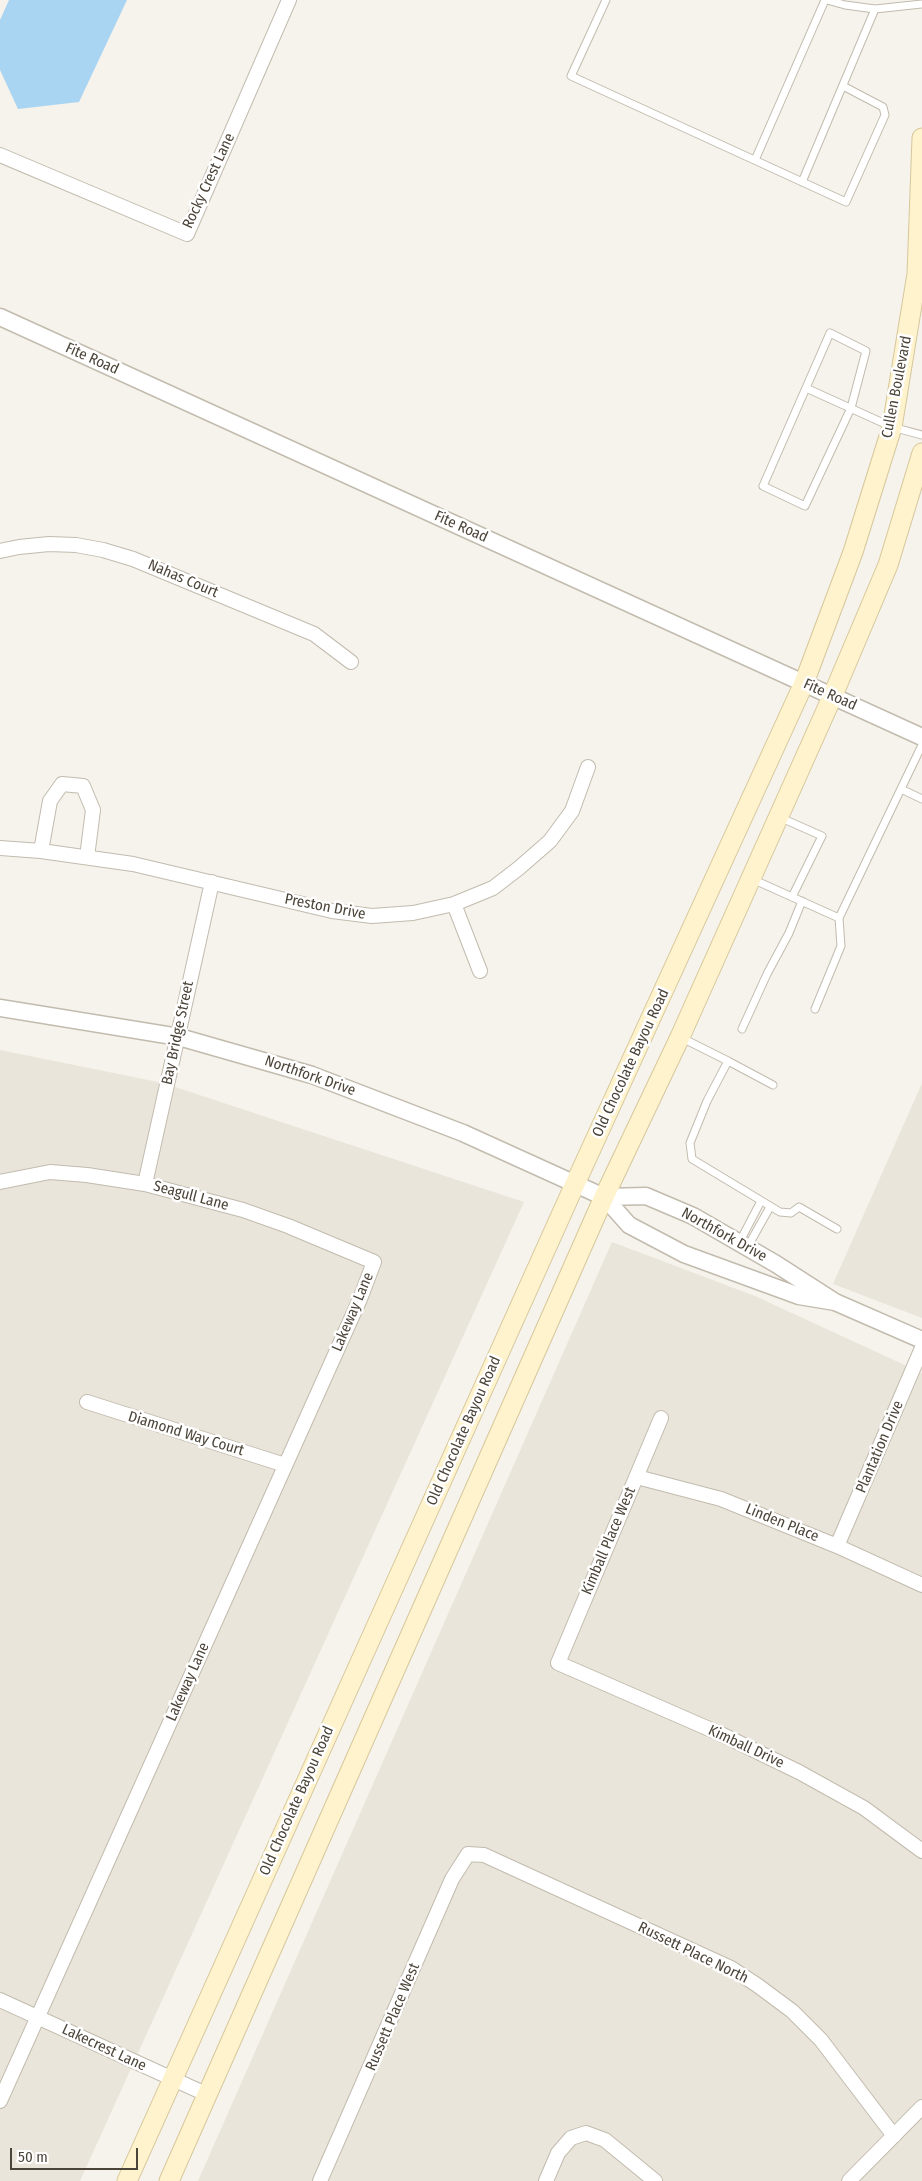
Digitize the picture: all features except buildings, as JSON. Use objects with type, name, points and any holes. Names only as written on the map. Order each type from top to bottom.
[{"type":"main road","name":"Cullen Boulevard","points":[[804,683],[853,552],[892,426],[917,274],[922,138]]},
{"type":"main road","points":[[169,2181],[604,1197],[680,1037],[833,696],[888,565],[922,453]]},
{"type":"main road","name":"Old Chocolate Bayou Road","points":[[126,2181],[804,683]]},
{"type":"street","name":"Rocky Crest Lane","points":[[0,155],[187,234],[289,0]]},
{"type":"street","name":"Fite Road","points":[[0,317],[922,737]]},
{"type":"street","name":"Nahas Court","points":[[0,551],[49,544],[76,545],[103,550],[133,559],[314,634],[351,662]]},
{"type":"street","name":"Preston Drive","points":[[0,848],[41,851],[133,864],[332,911],[372,916],[413,913],[454,904],[493,888],[519,868],[550,841],[572,811],[588,767]]},
{"type":"street","points":[[41,851],[50,801],[62,784],[83,786],[93,810],[87,857]]},
{"type":"street","name":"Bay Bridge Street","points":[[145,1184],[212,882]]},
{"type":"street","points":[[454,904],[480,970]]},
{"type":"street","name":"Northfork Drive","points":[[0,1008],[179,1036],[321,1078],[463,1134],[604,1197],[629,1225],[684,1254],[799,1296],[834,1302]]},
{"type":"street","name":"Seagull Lane","points":[[0,1182],[50,1172],[87,1175],[145,1184],[243,1210],[288,1226],[374,1262]]},
{"type":"street","name":"Northfork Drive","points":[[604,1197],[646,1196],[693,1216],[834,1302],[922,1340]]},
{"type":"street","name":"Lakeway Lane","points":[[0,2101],[360,1299],[374,1262]]},
{"type":"street","name":"Plantation Drive","points":[[838,1546],[922,1348]]},
{"type":"street","name":"Diamond Way Court","points":[[87,1402],[285,1465]]},
{"type":"street","name":"Kimball Place West","points":[[558,1663],[661,1418]]},
{"type":"street","name":"Linden Place","points":[[636,1477],[722,1499],[838,1546],[922,1586]]},
{"type":"street","name":"Kimball Drive","points":[[558,1663],[723,1735],[800,1772],[864,1808],[922,1851]]},
{"type":"street","name":"Russett Place North","points":[[468,1854],[484,1855],[731,1968],[758,1985],[792,2011],[821,2040],[894,2136]]},
{"type":"street","name":"Russett Place West","points":[[320,2181],[452,1879],[468,1854]]},
{"type":"street","name":"Lakecrest Lane","points":[[0,2000],[208,2095]]},
{"type":"street","points":[[849,2181],[922,2107]]},
{"type":"street","points":[[546,2181],[558,2152],[571,2138],[586,2132],[606,2140],[655,2181]]},
{"type":"lane","points":[[606,0],[571,76],[846,202],[885,115],[883,106],[842,86]]},
{"type":"lane","points":[[755,160],[826,0],[875,9],[922,4]]},
{"type":"lane","points":[[802,182],[875,9]]},
{"type":"lane","points":[[830,334],[866,351],[851,408],[806,506],[763,486],[830,334]]},
{"type":"lane","points":[[806,388],[892,426],[922,435]]},
{"type":"lane","points":[[815,1009],[841,946],[839,918],[922,745]]},
{"type":"lane","points":[[901,789],[922,799]]},
{"type":"lane","points":[[779,816],[822,836],[792,897]]},
{"type":"lane","points":[[751,878],[839,918]]},
{"type":"lane","points":[[742,1029],[767,974],[789,933],[802,901]]},
{"type":"lane","points":[[680,1037],[773,1085]]},
{"type":"lane","points":[[728,1062],[707,1101],[690,1143],[692,1159],[780,1212],[791,1213],[799,1207],[837,1229]]},
{"type":"lane","points":[[743,1245],[761,1202]]},
{"type":"lane","points":[[743,1245],[770,1206]]},
{"type":"shaded area","points":[[0,1050],[163,1083],[524,1202],[80,2181],[0,2181]]},
{"type":"shaded area","points":[[922,1083],[922,1318],[833,1284]]},
{"type":"shaded area","points":[[612,1242],[755,1296],[922,1373],[922,2181],[198,2181]]},
{"type":"water","points":[[9,0],[127,0],[79,102],[18,109],[0,70],[0,20]]}]
